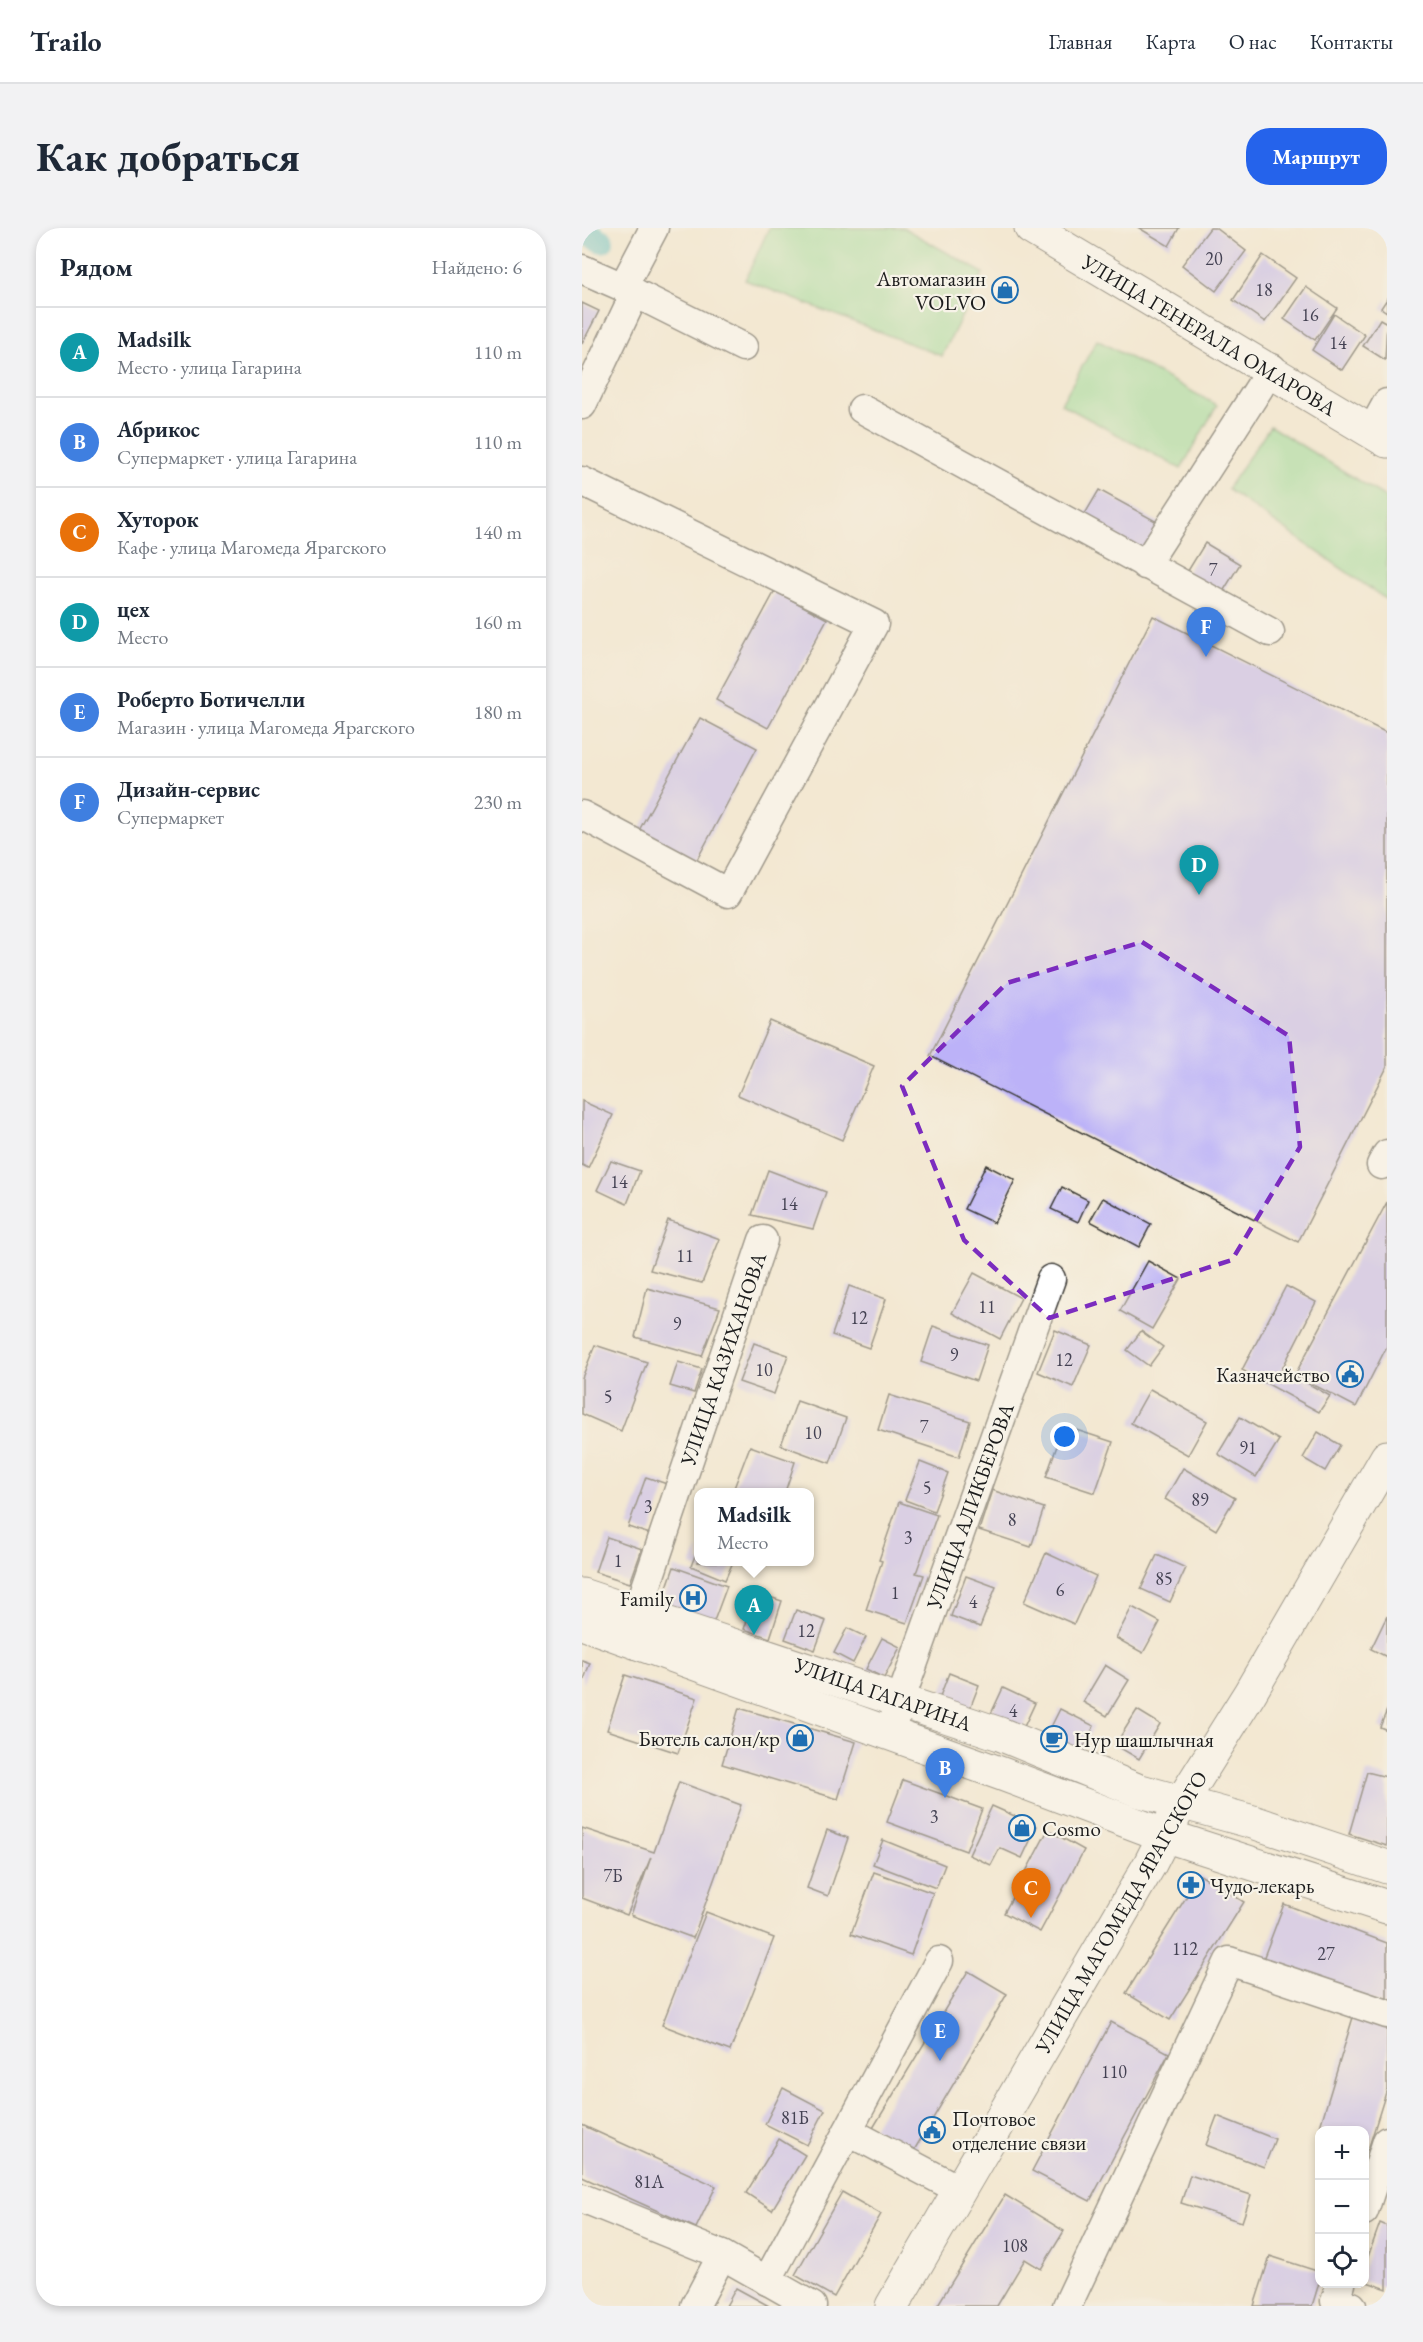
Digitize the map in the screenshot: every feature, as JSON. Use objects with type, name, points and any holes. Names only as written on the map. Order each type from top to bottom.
[{"type":"main road","name":"УЛИЦА ГЕНЕРАЛА ОМАРОВА","points":[[1030,228],[1271,370],[1381,429]]},
{"type":"main road","name":"УЛИЦА ГЕНЕРАЛА ОМАРОВА","points":[[1037,228],[1271,370]]},
{"type":"main road","name":"УЛИЦА МАГОМЕДА ЯРАГСКОГО","points":[[892,2306],[1150,1864],[1181,1803],[1250,1692],[1387,1457]]},
{"type":"main road","name":"УЛИЦА ГАГАРИНА","points":[[582,1595],[1000,1734],[1137,1790],[1253,1822],[1387,1867]]},
{"type":"main road","name":"УЛИЦА ГАГАРИНА","points":[[582,1623],[890,1733],[1164,1835],[1387,1908]]},
{"type":"street","points":[[582,405],[654,228]]},
{"type":"street","points":[[582,268],[743,348]]},
{"type":"street","points":[[1145,565],[1271,370]]},
{"type":"street","points":[[862,409],[1270,632]]},
{"type":"street","points":[[582,481],[874,624],[728,893],[582,815]]},
{"type":"street","name":"УЛИЦА КАЗИХАНОВА","points":[[637,1614],[763,1240]]},
{"type":"street","name":"УЛИЦА АЛИКБЕРОВА","points":[[890,1733],[1051,1279]]},
{"type":"street","points":[[768,2281],[939,1961]]},
{"type":"street","points":[[1067,2306],[1229,1961],[1387,2014]]},
{"type":"street","points":[[848,2131],[960,2190]]},
{"type":"street","points":[[1369,2198],[1387,2141]]},
{"type":"street","points":[[582,2198],[722,2255],[812,2306]]},
{"type":"street","points":[[695,2306],[722,2255]]},
{"type":"street","points":[[1339,2288],[1335,2301],[1352,2306]]},
{"type":"highlighted area","points":[[1142,942],[1289,1036],[1300,1147],[1232,1260],[1049,1318],[964,1240],[902,1086],[1007,983]]},
{"type":"green space","points":[[769,228],[904,228],[983,273],[942,356],[745,280]]},
{"type":"green space","points":[[1097,340],[1217,405],[1181,469],[1061,404]]},
{"type":"green space","points":[[1270,426],[1387,498],[1387,600],[1227,489]]},
{"type":"building","points":[[1139,228],[1179,228],[1169,246]]},
{"type":"building","points":[[1210,228],[1216,228],[1246,251],[1216,291],[1182,265]]},
{"type":"building","points":[[1263,255],[1296,278],[1265,322],[1233,300]]},
{"type":"building","points":[[1306,287],[1337,308],[1315,340],[1284,319]]},
{"type":"building","points":[[1387,299],[1387,312],[1381,308]]},
{"type":"building","points":[[582,303],[599,311],[582,344]]},
{"type":"building","points":[[1334,314],[1365,335],[1342,370],[1312,350]]},
{"type":"building","points":[[1380,319],[1387,323],[1385,360],[1363,346]]},
{"type":"building","points":[[1099,490],[1159,523],[1143,553],[1082,519]]},
{"type":"building","points":[[1205,543],[1240,564],[1221,595],[1186,574]]},
{"type":"building","points":[[775,591],[827,619],[768,728],[716,700]]},
{"type":"building","points":[[1153,616],[1387,733],[1387,1067],[1298,1242],[930,1056]]},
{"type":"building","points":[[700,718],[757,748],[693,867],[636,836]]},
{"type":"building","points":[[770,1021],[874,1066],[842,1140],[738,1095]]},
{"type":"building","points":[[582,1101],[613,1115],[588,1168],[582,1165]]},
{"type":"building","points":[[611,1161],[640,1171],[627,1204],[597,1190]]},
{"type":"building","points":[[986,1165],[1015,1180],[994,1223],[964,1209]]},
{"type":"building","points":[[768,1170],[826,1192],[813,1229],[752,1215]]},
{"type":"building","points":[[1062,1187],[1088,1200],[1078,1222],[1051,1209]]},
{"type":"building","points":[[1103,1198],[1151,1224],[1139,1247],[1090,1221]]},
{"type":"building","points":[[1387,1202],[1387,1346],[1356,1407],[1295,1375]]},
{"type":"building","points":[[668,1220],[720,1239],[702,1283],[650,1270]]},
{"type":"building","points":[[1148,1261],[1181,1279],[1152,1329],[1120,1311]]},
{"type":"building","points":[[974,1273],[1021,1298],[1000,1339],[952,1313]]},
{"type":"building","points":[[849,1286],[886,1299],[869,1348],[832,1335]]},
{"type":"building","points":[[1286,1286],[1316,1302],[1282,1369],[1330,1396],[1319,1412],[1242,1370]]},
{"type":"building","points":[[647,1288],[720,1308],[702,1356],[635,1337]]},
{"type":"building","points":[[933,1326],[988,1345],[976,1381],[921,1362]]},
{"type":"building","points":[[1055,1330],[1091,1345],[1073,1387],[1038,1372]]},
{"type":"building","points":[[1141,1331],[1163,1347],[1149,1366],[1127,1350]]},
{"type":"building","points":[[754,1343],[788,1355],[774,1394],[739,1382]]},
{"type":"building","points":[[595,1345],[647,1362],[621,1431],[582,1414],[582,1378]]},
{"type":"building","points":[[678,1362],[702,1369],[694,1393],[670,1386]]},
{"type":"building","points":[[1150,1389],[1207,1421],[1188,1455],[1131,1423]]},
{"type":"building","points":[[889,1395],[970,1421],[959,1457],[878,1430]]},
{"type":"building","points":[[797,1401],[846,1418],[830,1463],[781,1445]]},
{"type":"building","points":[[1240,1417],[1279,1440],[1256,1477],[1218,1454]]},
{"type":"building","points":[[1064,1426],[1113,1442],[1095,1493],[1046,1477]]},
{"type":"building","points":[[1318,1432],[1340,1445],[1325,1471],[1303,1458]]},
{"type":"building","points":[[750,1446],[795,1462],[786,1488],[734,1488]]},
{"type":"building","points":[[920,1462],[948,1473],[934,1511],[905,1500]]},
{"type":"building","points":[[1183,1468],[1235,1498],[1216,1530],[1165,1499]]},
{"type":"building","points":[[646,1477],[667,1484],[650,1534],[628,1527]]},
{"type":"building","points":[[992,1490],[1044,1508],[1031,1547],[979,1530]]},
{"type":"building","points":[[899,1502],[937,1515],[916,1573],[924,1575],[907,1623],[866,1610],[882,1561],[879,1560]]},
{"type":"building","points":[[607,1537],[642,1549],[630,1583],[595,1572]]},
{"type":"building","points":[[1046,1553],[1096,1576],[1074,1624],[1024,1602]]},
{"type":"building","points":[[1157,1555],[1186,1568],[1170,1602],[1141,1589]]},
{"type":"building","points":[[694,1558],[694,1566],[731,1566],[725,1580],[691,1566]]},
{"type":"building","name":"Family","points":[[674,1567],[727,1586],[711,1629],[659,1610]]},
{"type":"building","points":[[966,1576],[996,1587],[980,1627],[951,1616]]},
{"type":"building","points":[[757,1593],[782,1601],[770,1638],[744,1629]]},
{"type":"building","points":[[1132,1607],[1160,1622],[1143,1653],[1116,1638]]},
{"type":"building","points":[[796,1610],[826,1621],[815,1650],[785,1639]]},
{"type":"building","points":[[1387,1616],[1387,1657],[1371,1649]]},
{"type":"building","points":[[847,1628],[866,1637],[853,1663],[834,1653]]},
{"type":"building","points":[[882,1638],[900,1647],[884,1678],[866,1669]]},
{"type":"building","points":[[582,1660],[590,1663],[582,1685]]},
{"type":"building","points":[[1105,1665],[1129,1680],[1107,1716],[1083,1702]]},
{"type":"building","points":[[949,1673],[979,1685],[967,1716],[937,1704]]},
{"type":"building","points":[[625,1675],[697,1698],[678,1753],[607,1730]]},
{"type":"building","points":[[1003,1688],[1035,1703],[1022,1731],[990,1716]]},
{"type":"building","points":[[739,1708],[856,1742],[838,1799],[722,1764]]},
{"type":"building","points":[[1060,1709],[1094,1726],[1080,1754],[1046,1737]]},
{"type":"building","points":[[1137,1710],[1160,1724],[1139,1759],[1115,1745]]},
{"type":"building","points":[[1387,1710],[1387,1730],[1380,1727]]},
{"type":"building","points":[[1367,1772],[1387,1777],[1387,1846],[1349,1834]]},
{"type":"building","points":[[903,1780],[982,1809],[966,1851],[887,1822]]},
{"type":"building","points":[[679,1782],[741,1805],[693,1938],[631,1915],[651,1857],[627,1915],[582,1898],[582,1828],[654,1852]]},
{"type":"building","points":[[992,1806],[1037,1826],[1022,1858],[1000,1848],[991,1865],[969,1855]]},
{"type":"building","points":[[827,1830],[848,1838],[828,1896],[807,1888]]},
{"type":"building","points":[[1048,1830],[1084,1850],[1040,1932],[1004,1913]]},
{"type":"building","points":[[883,1840],[945,1865],[936,1888],[873,1864]]},
{"type":"building","points":[[874,1872],[933,1893],[911,1955],[851,1934]]},
{"type":"building","points":[[1200,1875],[1244,1902],[1170,2020],[1126,1993]]},
{"type":"building","points":[[1284,1904],[1387,1943],[1387,1998],[1384,2005],[1262,1962]]},
{"type":"building","points":[[706,1912],[774,1938],[730,2051],[662,2025]]},
{"type":"building","points":[[968,1971],[1007,1994],[913,2152],[873,2128]]},
{"type":"building","points":[[1354,2014],[1387,2024],[1387,2089],[1369,2147],[1369,2126],[1320,2126]]},
{"type":"building","points":[[1111,2022],[1169,2053],[1090,2201],[1032,2171]]},
{"type":"building","points":[[783,2088],[825,2110],[807,2145],[765,2124]]},
{"type":"building","points":[[1217,2116],[1275,2139],[1264,2167],[1206,2145]]},
{"type":"building","points":[[582,2125],[716,2186],[696,2228],[582,2177]]},
{"type":"building","points":[[779,2139],[805,2155],[772,2210],[746,2193]]},
{"type":"building","points":[[1190,2175],[1251,2195],[1242,2222],[1181,2203]]},
{"type":"building","points":[[842,2192],[881,2214],[834,2297],[795,2275]]},
{"type":"building","points":[[1005,2195],[1064,2231],[1041,2269],[1025,2259],[997,2306],[937,2306]]},
{"type":"building","points":[[1380,2223],[1387,2226],[1387,2289],[1369,2283],[1369,2254]]},
{"type":"building","points":[[1270,2256],[1315,2270],[1315,2288],[1318,2288],[1312,2306],[1254,2306]]},
{"type":"building","points":[[736,2288],[769,2306],[726,2306]]},
{"type":"waterway","points":[[582,232],[602,241]]},
{"type":"place","name":"Автомагазин VOLVO","points":[[1005,290]]},
{"type":"place","name":"Дизайн-сервис","points":[[1206,657]]},
{"type":"place","name":"цех","points":[[1199,895]]},
{"type":"place","name":"Казначейство","points":[[1350,1374]]},
{"type":"place","name":"Family","points":[[693,1598]]},
{"type":"place","name":"Madsilk","points":[[754,1635]]},
{"type":"place","name":"Бютель салон/кр","points":[[800,1738]]},
{"type":"place","name":"Нур шашлычная","points":[[1054,1739]]},
{"type":"place","name":"Абрикос","points":[[945,1798]]},
{"type":"place","name":"Cosmo","points":[[1022,1828]]},
{"type":"place","name":"Чудо-лекарь","points":[[1191,1885]]},
{"type":"place","name":"Хуторок","points":[[1031,1918]]},
{"type":"place","name":"Роберто Ботичелли","points":[[940,2061]]},
{"type":"place","name":"Почтовое отделение связи","points":[[932,2130]]}]
